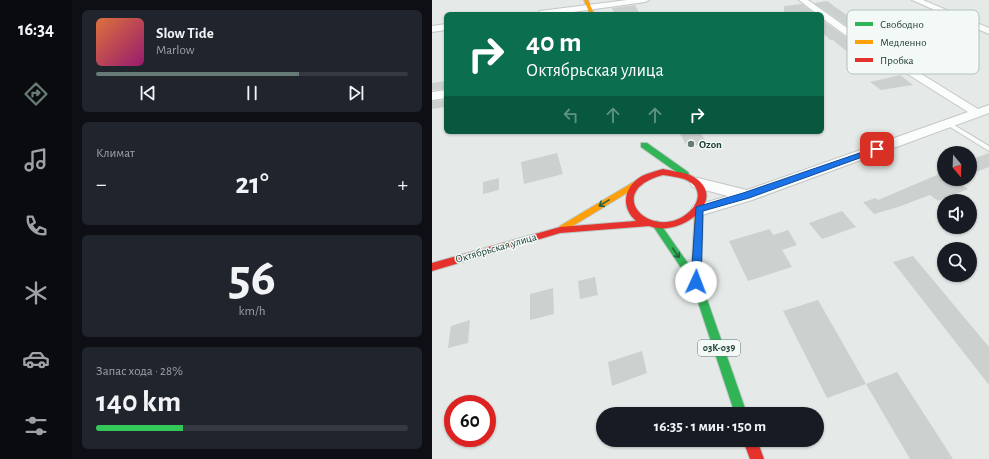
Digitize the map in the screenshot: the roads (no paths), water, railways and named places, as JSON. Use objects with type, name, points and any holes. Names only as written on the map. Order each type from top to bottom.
[{"type":"main road","points":[[640,181],[643,162],[642,142],[694,180],[703,191],[703,200],[699,210],[696,282]]},
{"type":"main road","points":[[694,180],[677,172],[663,172],[649,176],[640,181],[629,193],[628,205],[635,216],[652,224],[667,225],[686,220],[699,210]]},
{"type":"main road","name":"Октябрьская улица","points":[[560,230],[640,181]]},
{"type":"main road","name":"Октябрьская улица","points":[[432,267],[560,230],[652,224]]},
{"type":"main road","name":"03К-039","points":[[652,224],[696,282],[739,407]]},
{"type":"main road","points":[[753,447],[757,459]]},
{"type":"street","points":[[554,12],[645,0]]},
{"type":"street","points":[[803,0],[820,12]]},
{"type":"street","points":[[916,0],[940,10]]},
{"type":"street","points":[[824,15],[847,32]]},
{"type":"street","points":[[432,29],[444,27]]},
{"type":"street","points":[[979,27],[989,31]]},
{"type":"street","points":[[919,74],[983,111]]},
{"type":"street","points":[[432,96],[444,94]]},
{"type":"street","points":[[699,210],[746,196],[983,111]]},
{"type":"street","points":[[694,180],[746,196]]},
{"type":"lane","points":[[949,124],[989,149]]},
{"type":"place","name":"Ozon","points":[[691,144]]}]
